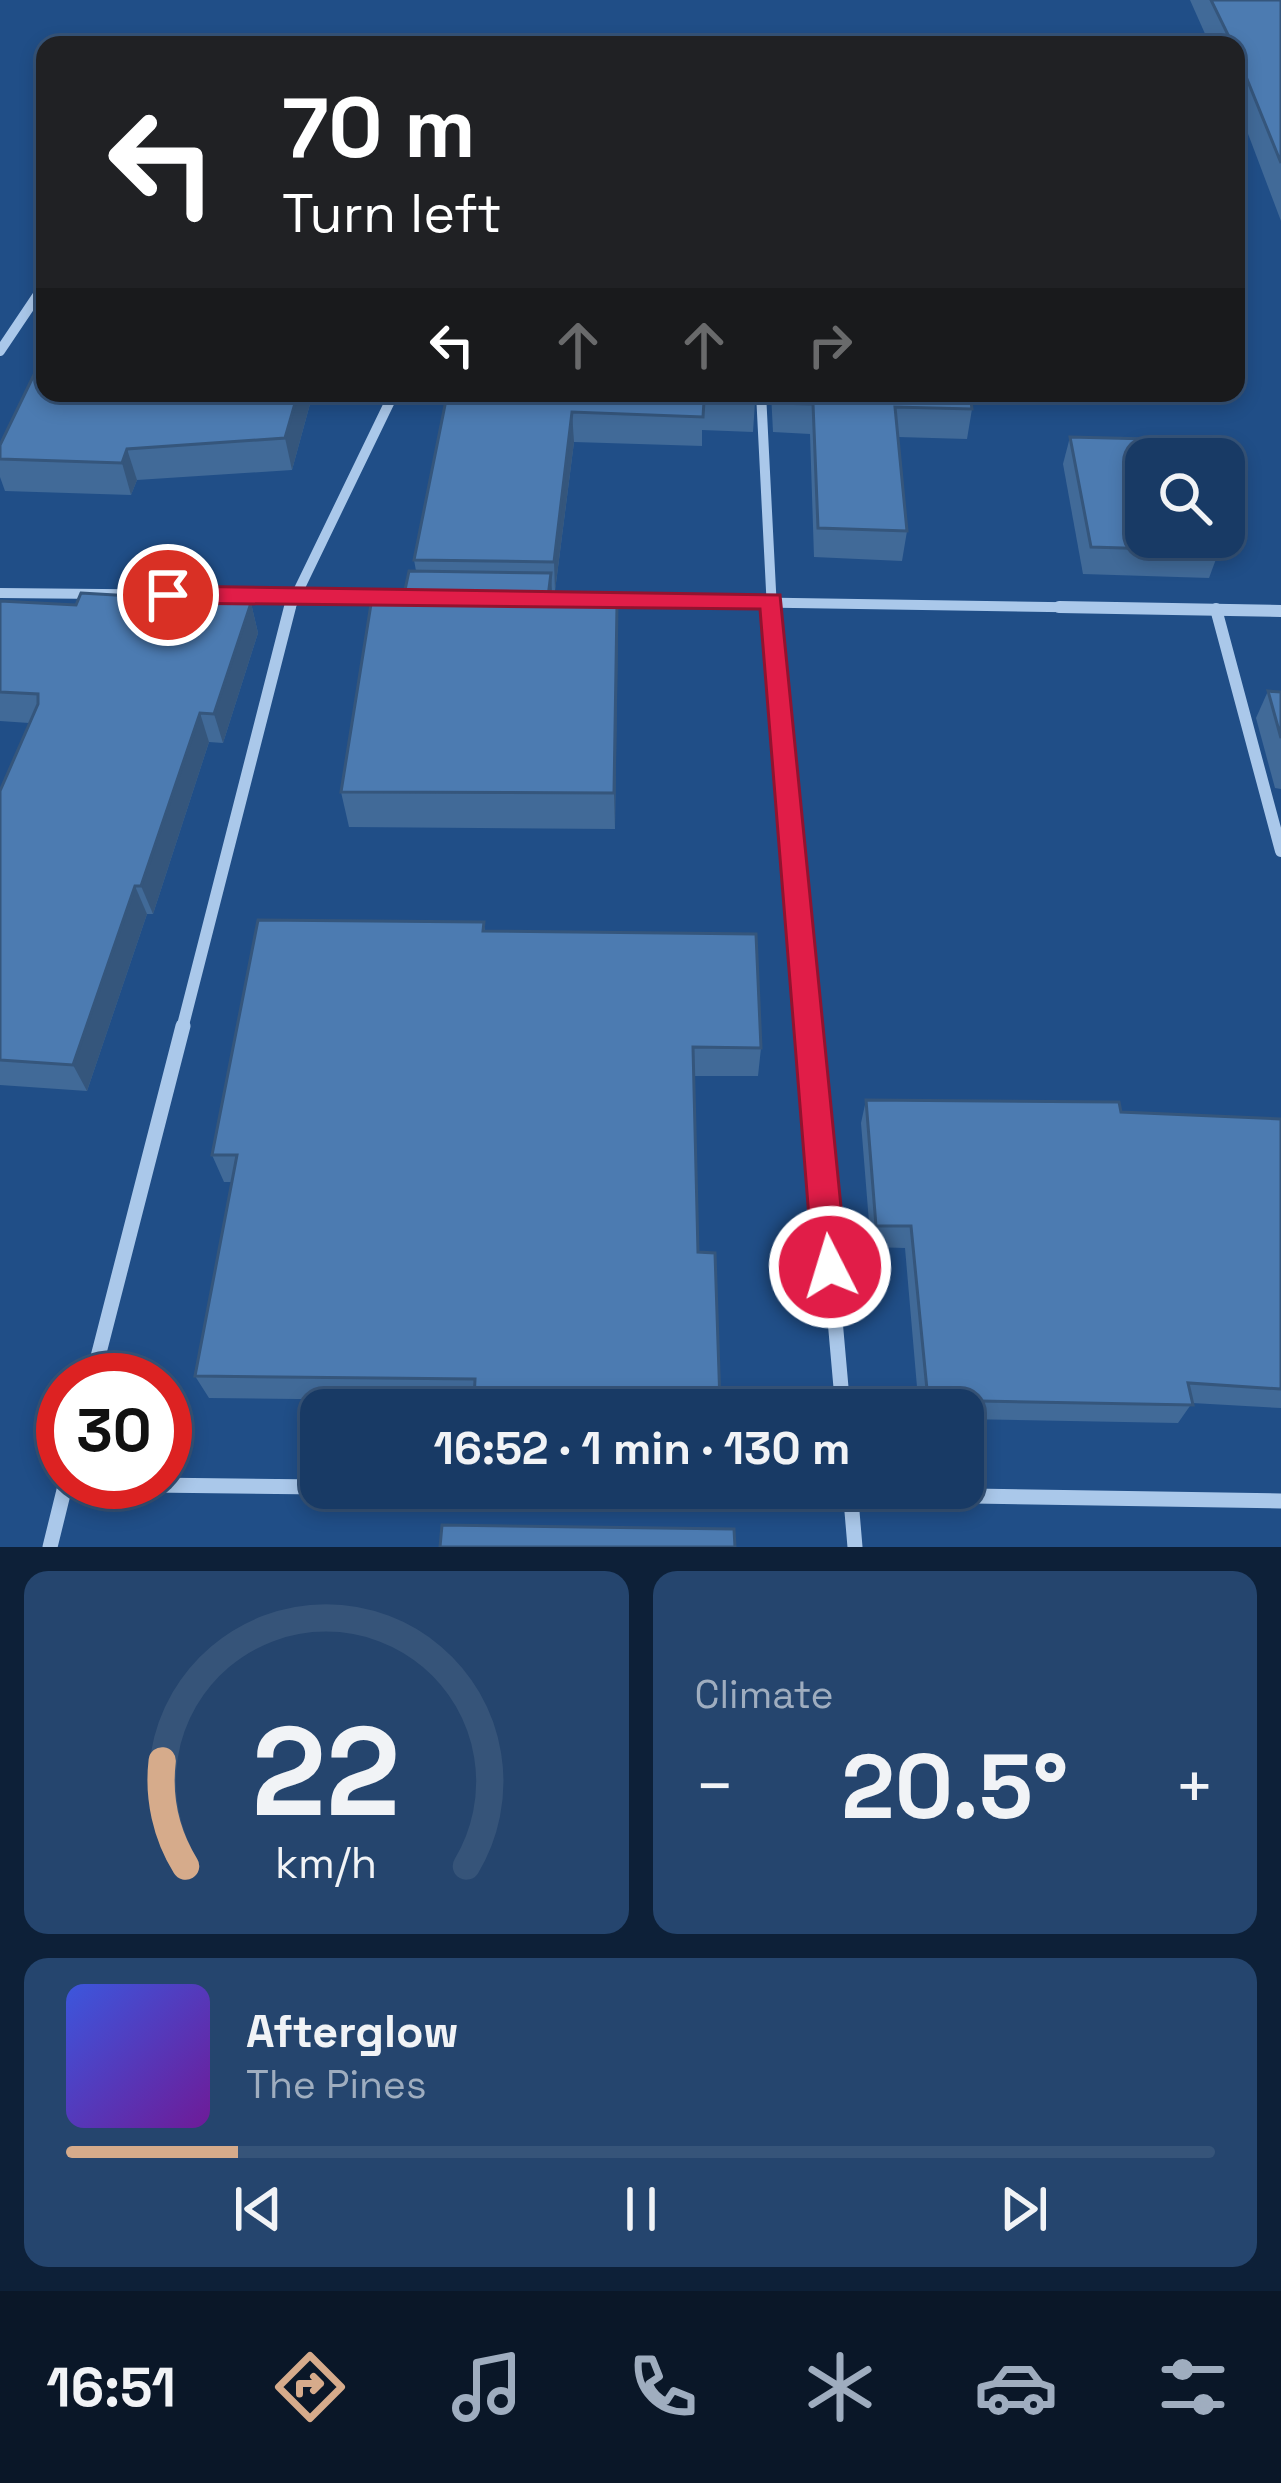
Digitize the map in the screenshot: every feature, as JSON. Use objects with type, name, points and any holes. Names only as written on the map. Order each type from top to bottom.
[{"type":"street","points":[[0,351],[36,297]]},
{"type":"street","points":[[99,1353],[293,596],[390,402]]},
{"type":"street","points":[[761,402],[772,601],[841,1389]]},
{"type":"street","points":[[0,593],[437,598]]},
{"type":"street","points":[[532,598],[1281,611]]},
{"type":"street","points":[[1216,609],[1281,851]]},
{"type":"street","points":[[192,1484],[300,1486]]},
{"type":"street","points":[[984,1493],[1281,1501]]},
{"type":"street","points":[[50,1547],[60,1509]]},
{"type":"street","points":[[852,1509],[855,1547]]},
{"type":"building","points":[[1211,0],[1281,0],[1281,163],[1245,74],[1245,36],[1229,36]]},
{"type":"building","points":[[36,371],[36,402],[295,402],[285,438],[127,449],[122,463],[0,459],[0,445]]},
{"type":"building","points":[[446,402],[704,402],[703,417],[572,412],[554,562],[414,560]]},
{"type":"building","points":[[971,402],[972,409],[895,407],[907,531],[818,528],[813,404],[775,403]]},
{"type":"building","points":[[1070,437],[1125,438],[1125,548],[1091,547]]},
{"type":"building","points":[[409,571],[551,573],[547,605],[617,605],[614,793],[341,792],[371,604],[402,604]]},
{"type":"building","points":[[81,593],[251,603],[214,714],[200,713],[73,1065],[0,1060],[0,791],[38,704],[38,694],[0,692],[0,601],[76,605]]},
{"type":"building","points":[[1268,691],[1281,692],[1281,738]]},
{"type":"building","points":[[258,920],[484,922],[483,931],[756,934],[761,1048],[693,1047],[698,1252],[715,1253],[720,1389],[475,1389],[475,1379],[195,1376],[237,1155],[212,1155]]},
{"type":"building","points":[[866,1100],[1119,1102],[1121,1112],[1281,1119],[1281,1389],[1188,1383],[1193,1405],[984,1401],[984,1389],[927,1389],[911,1226],[876,1226]]},
{"type":"building","points":[[442,1525],[734,1529],[735,1547],[440,1547]]},
{"type":"route","points":[[168,595],[772,601],[830,1267]]}]
